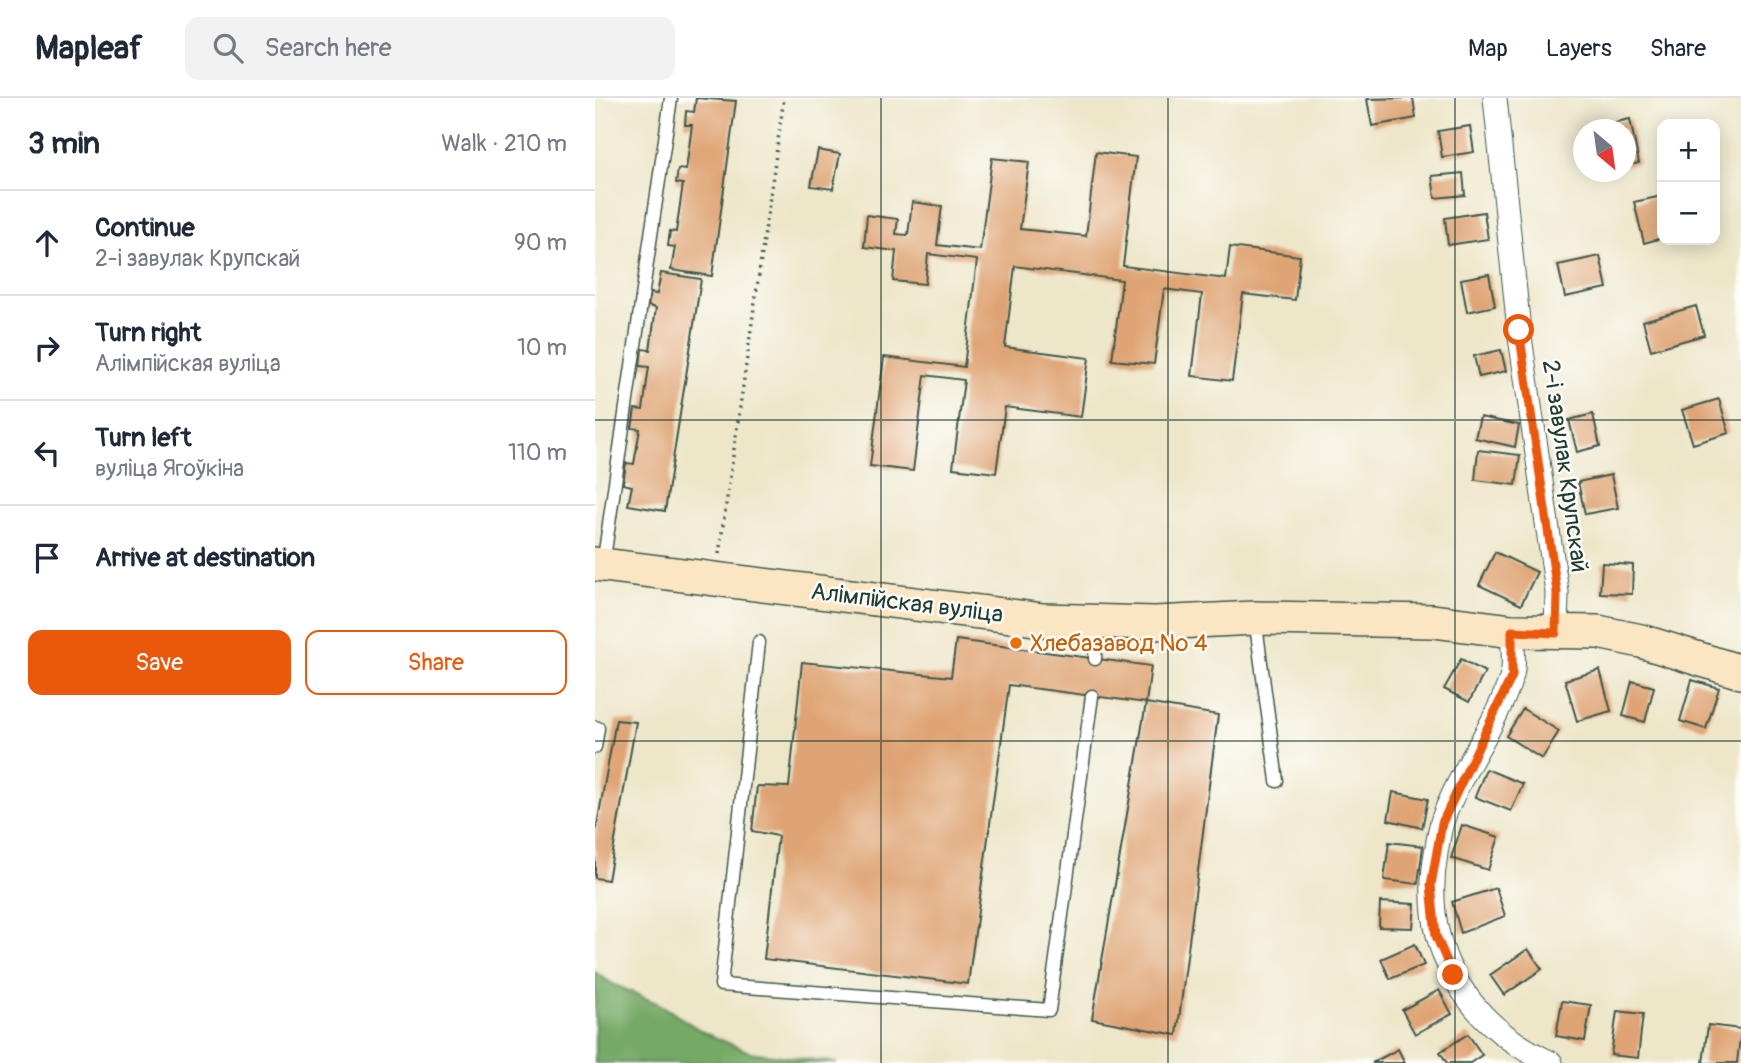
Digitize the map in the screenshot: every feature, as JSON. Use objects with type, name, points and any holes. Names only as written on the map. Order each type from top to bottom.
[{"type":"street","name":"2-і завулак Крупскай","points":[[1495,98],[1519,330],[1557,592],[1556,633]]},
{"type":"street","name":"Алімпійская вуліца","points":[[599,564],[1043,620],[1155,622],[1255,618],[1433,621],[1512,631],[1598,632],[1641,641],[1741,672]]},
{"type":"street","points":[[1512,631],[1512,676],[1442,823],[1431,885],[1436,936],[1453,975],[1481,1014],[1523,1050],[1551,1063]]},
{"type":"lane","points":[[599,564],[671,98]]},
{"type":"lane","points":[[1255,618],[1277,782]]},
{"type":"lane","points":[[1095,659],[1097,621]]},
{"type":"lane","points":[[759,642],[722,985],[1049,1010],[1092,696]]},
{"type":"lane","points":[[595,727],[598,728],[595,747]]},
{"type":"path","points":[[718,556],[784,98]]},
{"type":"green space","points":[[595,972],[613,984],[661,1005],[703,1032],[749,1052],[837,1063],[595,1063]]},
{"type":"building","points":[[696,98],[736,101],[712,276],[671,270],[675,247],[668,246],[670,231],[676,232],[683,184],[676,183],[678,169],[686,170],[692,125],[685,125],[686,111],[694,112]]},
{"type":"building","points":[[1413,98],[1416,118],[1372,126],[1367,99]]},
{"type":"building","points":[[1470,126],[1474,152],[1442,157],[1438,131]]},
{"type":"building","points":[[818,150],[840,154],[833,189],[811,186]]},
{"type":"building","points":[[1096,152],[1136,157],[1123,266],[1226,279],[1230,247],[1300,256],[1295,300],[1243,294],[1232,381],[1192,376],[1202,294],[1164,289],[1154,364],[1112,360],[1122,280],[1015,266],[1005,347],[1089,358],[1081,417],[1005,407],[996,473],[953,468],[964,380],[925,375],[913,471],[870,466],[884,357],[964,367],[977,260],[928,254],[925,284],[893,281],[896,251],[864,247],[867,215],[898,219],[896,234],[908,235],[912,202],[942,206],[937,245],[980,250],[992,158],[1029,162],[1020,229],[1086,236]]},
{"type":"building","points":[[1463,173],[1465,195],[1435,198],[1432,176]]},
{"type":"building","points":[[1657,197],[1657,239],[1644,243],[1634,202]]},
{"type":"building","points":[[1484,212],[1488,239],[1448,245],[1445,218]]},
{"type":"building","points":[[1600,256],[1607,288],[1565,297],[1558,265]]},
{"type":"building","points":[[661,273],[701,279],[665,511],[628,505],[632,486],[623,484],[626,463],[634,464],[640,429],[632,428],[635,409],[643,410],[649,367],[640,366],[642,349],[650,350],[656,308],[648,306],[651,293],[657,294]]},
{"type":"building","points":[[1489,274],[1495,306],[1467,312],[1461,279]]},
{"type":"building","points":[[1696,306],[1704,335],[1651,350],[1643,321]]},
{"type":"building","points":[[1501,350],[1506,371],[1479,377],[1474,356]]},
{"type":"building","points":[[1719,399],[1729,433],[1693,444],[1682,410]]},
{"type":"building","points":[[1593,414],[1600,446],[1577,452],[1569,420]]},
{"type":"building","points":[[1480,417],[1519,425],[1515,447],[1475,438]]},
{"type":"building","points":[[1478,450],[1520,455],[1516,485],[1475,480]]},
{"type":"building","points":[[1611,475],[1618,508],[1585,514],[1578,482]]},
{"type":"building","points":[[1495,552],[1537,572],[1521,605],[1479,585]]},
{"type":"building","points":[[1602,563],[1633,565],[1632,594],[1600,593]]},
{"type":"building","points":[[956,640],[1151,666],[1146,703],[1009,685],[968,984],[764,959],[778,836],[752,831],[757,786],[789,787],[802,662],[951,677]]},
{"type":"building","points":[[1461,659],[1485,672],[1469,702],[1444,689]]},
{"type":"building","points":[[1600,670],[1611,711],[1577,721],[1565,680]]},
{"type":"building","points":[[1692,680],[1719,688],[1706,729],[1680,721]]},
{"type":"building","points":[[1632,681],[1654,687],[1645,722],[1623,716]]},
{"type":"building","points":[[1146,703],[1218,715],[1177,1035],[1092,1019]]},
{"type":"building","points":[[1523,709],[1559,731],[1542,759],[1506,736]]},
{"type":"building","points":[[616,720],[636,722],[608,880],[595,878],[595,836]]},
{"type":"building","points":[[1486,769],[1523,784],[1511,811],[1475,797]]},
{"type":"building","points":[[1393,792],[1428,799],[1422,828],[1388,820]]},
{"type":"building","points":[[1462,825],[1499,837],[1488,870],[1451,858]]},
{"type":"building","points":[[1389,842],[1423,846],[1418,884],[1384,880]]},
{"type":"building","points":[[1496,888],[1505,916],[1461,933],[1452,902]]},
{"type":"building","points":[[1380,902],[1415,904],[1413,928],[1379,927]]},
{"type":"building","points":[[1415,944],[1424,965],[1390,979],[1381,959]]},
{"type":"building","points":[[1528,949],[1542,969],[1504,995],[1490,975]]},
{"type":"building","points":[[1439,990],[1452,1014],[1415,1034],[1402,1010]]},
{"type":"building","points":[[1562,1001],[1591,1005],[1585,1041],[1556,1036]]},
{"type":"building","points":[[1617,1011],[1643,1014],[1638,1058],[1611,1055]]},
{"type":"building","points":[[1708,1025],[1741,1029],[1737,1063],[1703,1063]]},
{"type":"building","points":[[1468,1034],[1482,1055],[1470,1063],[1447,1063],[1440,1052]]},
{"type":"building","points":[[1398,1049],[1405,1063],[1372,1063]]},
{"type":"place","name":"Хлебазавод № 4","points":[[1016,643]]},
{"type":"route","points":[[1453,975],[1436,936],[1431,885],[1442,823],[1512,676],[1512,631],[1556,633],[1557,592],[1519,330]]}]
